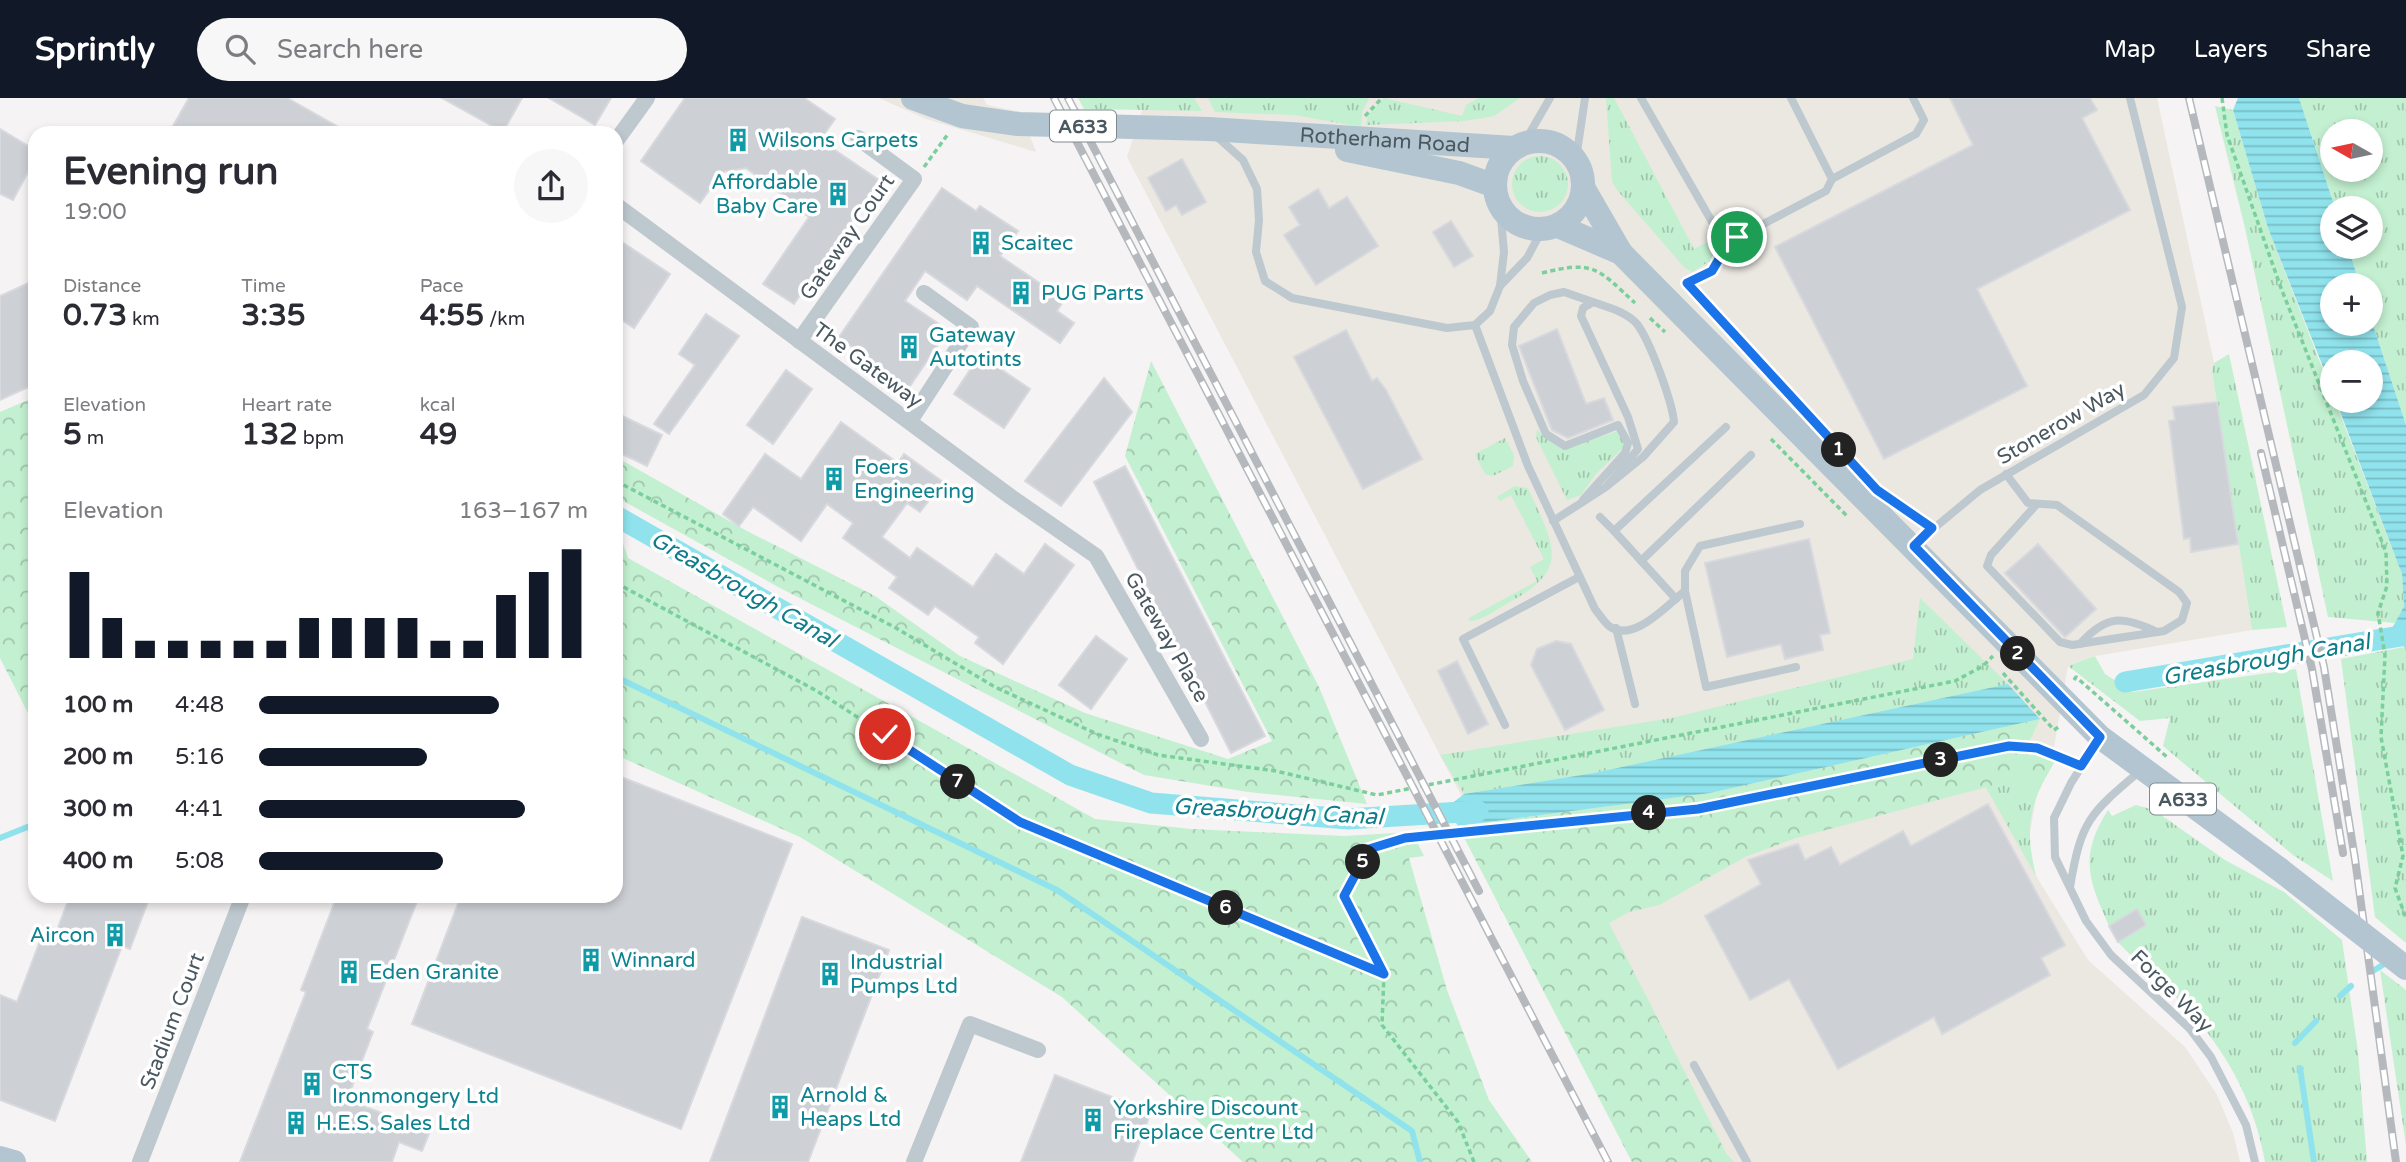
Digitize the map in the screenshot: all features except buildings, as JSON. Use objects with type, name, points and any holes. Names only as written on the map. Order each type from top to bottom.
[{"type":"main road","name":"Rotherham Road","points":[[913,98],[962,116],[1018,124],[1257,132],[1519,146],[1553,142],[1576,159],[1584,179],[1584,189],[1622,253],[1914,546],[2005,652],[2095,732],[2406,968]]},
{"type":"main road","name":"Rotherham Road","points":[[1257,132],[1459,173],[1497,196],[1518,224],[1550,228],[1622,253]]},
{"type":"main road","name":"Rotherham Road","points":[[1497,196],[1497,171],[1519,146]]},
{"type":"main road","points":[[1550,228],[1571,217],[1580,204],[1584,189]]},
{"type":"main road","points":[[0,1158],[14,1162]]},
{"type":"street","points":[[623,131],[647,98]]},
{"type":"street","name":"Gateway Court","points":[[799,341],[914,180],[858,138]]},
{"type":"street","name":"The Gateway","points":[[623,210],[1096,556]]},
{"type":"street","points":[[910,421],[971,327],[924,293]]},
{"type":"street","name":"Gateway Place","points":[[1096,556],[1201,739]]},
{"type":"street","name":"Stadium Court","points":[[140,1162],[240,903]]},
{"type":"street","points":[[914,1162],[970,1024],[1038,1051]]},
{"type":"lane","points":[[1519,146],[1550,98]]},
{"type":"lane","points":[[1576,159],[1585,98]]},
{"type":"lane","points":[[1641,98],[1723,241],[1729,242],[1826,191],[1832,179],[1916,134],[1924,120],[1913,98]]},
{"type":"lane","points":[[1791,98],[1832,179]]},
{"type":"lane","name":"Stonerow Way","points":[[1914,546],[1962,502],[2144,395],[2174,358],[2182,307],[2130,98]]},
{"type":"lane","points":[[1209,130],[1243,160],[1257,189],[1259,220],[1256,252],[1265,281],[1292,298],[1447,328],[1475,325],[1490,311],[1500,286],[1504,251],[1497,196]]},
{"type":"lane","points":[[1500,286],[1527,258],[1550,228]]},
{"type":"lane","points":[[1553,521],[1577,508],[1606,486],[1650,449],[1674,422],[1657,369],[1636,324],[1619,312],[1564,292],[1534,303],[1514,327],[1511,345],[1522,381],[1546,434],[1564,446],[1618,425],[1628,443],[1625,453],[1577,508]]},
{"type":"lane","points":[[1593,302],[1583,308],[1581,316],[1628,416],[1638,450],[1606,486]]},
{"type":"lane","points":[[1475,325],[1528,466],[1595,609],[1610,627],[1626,631],[1646,624],[1685,591]]},
{"type":"lane","points":[[1614,531],[1726,427]]},
{"type":"lane","points":[[1641,561],[1751,455]]},
{"type":"lane","points":[[2006,474],[2022,498],[2036,505],[2057,505],[2179,592],[2187,603],[2186,613],[2175,626],[2157,632],[2080,644],[2060,642],[1987,566],[1992,555],[2036,505]]},
{"type":"lane","points":[[1600,517],[1675,599]]},
{"type":"lane","points":[[1796,667],[1706,687],[1685,591],[1685,571],[1700,546],[1800,524]]},
{"type":"lane","points":[[1505,725],[1463,639],[1578,577]]},
{"type":"lane","points":[[2080,644],[2104,622],[2129,620],[2157,632]]},
{"type":"lane","points":[[1616,628],[1635,704]]},
{"type":"lane","name":"Forge Way","points":[[2095,732],[2054,818],[2055,857],[2086,921],[2111,956],[2190,1029],[2211,1057],[2246,1125],[2255,1162]]},
{"type":"lane","points":[[2070,887],[2078,842],[2097,808],[2142,769]]},
{"type":"lane","points":[[1694,1065],[1747,1162]]},
{"type":"path","points":[[2222,98],[2227,135],[2277,275],[2386,552],[2387,586],[2378,613],[2385,655],[2381,737],[2403,856],[2395,888],[2406,918]]},
{"type":"path","points":[[914,180],[962,116]]},
{"type":"path","points":[[1711,310],[1687,283],[1712,271],[1729,242]]},
{"type":"path","points":[[1542,273],[1576,265],[1601,273],[1670,337]]},
{"type":"path","points":[[1765,432],[1850,518]]},
{"type":"path","points":[[623,485],[896,628],[995,687],[1097,734],[1158,755],[1276,771],[1377,795],[1955,681],[2005,652]]},
{"type":"path","points":[[623,587],[817,691],[1020,822],[1384,974]]},
{"type":"path","points":[[1982,651],[2005,652]]},
{"type":"path","points":[[2005,652],[2006,676]]},
{"type":"path","points":[[1474,1162],[1458,1122],[1382,1025],[1384,974],[1344,896],[1369,849],[1405,838],[1698,809],[2009,746],[2037,748],[2081,766]]},
{"type":"shaded area","points":[[879,98],[983,98],[987,105],[1021,112],[1036,152],[926,119]]},
{"type":"shaded area","points":[[1136,98],[2157,98],[2214,363],[2212,371],[2252,630],[2095,656],[2068,666],[2050,770],[2037,792],[2028,843],[2036,876],[2088,960],[2185,1047],[2217,1095],[2233,1133],[2240,1162],[1653,1162],[1127,157],[1142,110]]},
{"type":"green space","points":[[1078,98],[1194,98],[1202,111],[1084,109]]},
{"type":"green space","points":[[1208,98],[1369,99],[1362,112],[1361,127],[1294,115],[1215,112]]},
{"type":"green space","points":[[1384,98],[1462,116],[1466,105],[1479,98],[1520,98],[1494,116],[1464,121],[1366,125],[1368,115]]},
{"type":"green space","points":[[1606,98],[1614,98],[1694,249],[1707,242],[1715,258],[1692,272],[1685,268],[1612,181]]},
{"type":"green space","points":[[2299,98],[2406,98],[2406,425],[2377,336],[2383,336],[2383,273],[2356,273],[2352,259],[2383,259],[2383,196],[2331,196],[2326,182],[2384,182],[2384,119],[2320,119],[2320,162]]},
{"type":"green space","points":[[2215,106],[2233,110],[2268,228],[2320,362],[2320,413],[2340,413],[2402,574],[2404,606],[2395,623],[2328,617],[2245,228]]},
{"type":"green space","points":[[1535,156],[1545,156],[1560,164],[1566,173],[1566,195],[1560,204],[1545,212],[1535,212],[1517,200],[1512,189],[1512,179],[1524,161]]},
{"type":"green space","points":[[2229,354],[2287,627],[2252,630],[2212,371],[2214,363]]},
{"type":"green space","points":[[1151,361],[1319,687],[1367,804],[1248,792],[1144,775],[780,588],[623,501],[623,461],[747,531],[875,596],[960,656],[1085,713],[1228,759],[1272,741],[1125,456]]},
{"type":"green space","points":[[28,400],[28,713],[0,658],[0,412]]},
{"type":"green space","points":[[1537,430],[1561,449],[1618,431],[1625,446],[1596,474],[1581,495],[1567,500],[1536,437]]},
{"type":"green space","points":[[1505,438],[1514,455],[1513,466],[1493,476],[1485,474],[1475,454]]},
{"type":"green space","points":[[1515,486],[1528,488],[1544,524],[1552,553],[1550,566],[1542,578],[1529,590],[1484,617],[1469,621],[1469,618],[1537,581],[1530,567],[1544,559],[1511,495],[1500,501],[1497,497]]},
{"type":"green space","points":[[623,544],[628,558],[1095,819],[1191,829],[1344,836],[1412,832],[1424,856],[1409,858],[1447,990],[1489,1100],[1532,1162],[1243,1162],[1062,997],[800,837],[623,758]]},
{"type":"green space","points":[[1920,598],[2008,684],[1594,773],[1464,794],[1440,755],[1672,718],[1913,659]]},
{"type":"green space","points":[[2404,647],[2406,943],[2375,917],[2341,659]]},
{"type":"green space","points":[[2095,656],[2105,674],[2133,692],[2296,669],[2333,881],[2293,855],[2163,746],[2170,718],[2140,721],[2068,666]]},
{"type":"green space","points":[[2040,719],[2024,753],[2055,761],[2050,770],[1796,838],[1747,856],[1659,905],[1629,912],[1609,923],[1726,1153],[1734,1162],[1632,1162],[1458,826],[1710,793]]},
{"type":"green space","points":[[2039,768],[2050,770],[2037,797],[2031,822],[2031,847],[2036,876],[1985,786]]},
{"type":"green space","points":[[2136,805],[2154,810],[2225,860],[2284,892],[2342,940],[2358,1052],[2367,1162],[2265,1162],[2243,1090],[2218,1048],[2187,1008],[2118,942],[2146,925],[2137,910],[2109,926],[2092,881],[2090,855],[2099,826],[2108,810],[2112,816]]},
{"type":"green space","points":[[2380,970],[2406,990],[2406,1145]]},
{"type":"water","points":[[2238,98],[2299,98],[2320,162],[2320,182],[2326,182],[2331,196],[2320,196],[2320,259],[2352,259],[2356,273],[2320,273],[2320,336],[2377,336],[2381,350],[2320,350],[2320,359],[2268,228],[2233,110]]},
{"type":"water","points":[[2383,355],[2406,425],[2406,653],[2404,646],[2387,638],[2404,606],[2402,574],[2341,413],[2383,413]]},
{"type":"water","points":[[2008,684],[2040,719],[1710,793],[1458,826],[1446,808],[1464,794],[1594,773]]},
{"type":"waterway","name":"Greasbrough Canal","points":[[623,520],[1070,775],[1151,803],[1348,819],[1478,811]]},
{"type":"waterway","name":"Greasbrough Canal","points":[[2125,682],[2406,635]]},
{"type":"waterway","points":[[623,680],[1057,890],[1412,1131],[1420,1162]]},
{"type":"waterway","points":[[0,838],[28,827]]},
{"type":"waterway","points":[[2373,971],[2389,961]]},
{"type":"waterway","points":[[2340,996],[2351,986]]},
{"type":"waterway","points":[[2295,1043],[2316,1021]]},
{"type":"waterway","points":[[2300,1068],[2314,1162]]},
{"type":"railway","points":[[1054,98],[1608,1162]]},
{"type":"railway","points":[[1068,98],[1479,891]]},
{"type":"railway","points":[[2189,98],[2324,667],[2355,859],[2396,1162]]},
{"type":"railway","points":[[2261,453],[2312,669],[2343,853]]},
{"type":"place","name":"Wilsons Carpets","points":[[738,140]]},
{"type":"place","name":"Affordable Baby Care","points":[[838,194]]},
{"type":"place","name":"Scaitec","points":[[981,243]]},
{"type":"place","name":"PUG Parts","points":[[1021,293]]},
{"type":"place","name":"Gateway Autotints","points":[[909,347]]},
{"type":"place","name":"Foers Engineering","points":[[834,479]]},
{"type":"place","name":"Aircon","points":[[115,935]]},
{"type":"place","name":"Winnard","points":[[591,960]]},
{"type":"place","name":"Eden Granite","points":[[349,972]]},
{"type":"place","name":"Industrial Pumps Ltd","points":[[830,974]]},
{"type":"place","name":"CTS Ironmongery Ltd","points":[[312,1084]]},
{"type":"place","name":"Arnold & Heaps Ltd","points":[[780,1107]]},
{"type":"place","name":"Yorkshire Discount Fireplace Centre Ltd","points":[[1093,1120]]},
{"type":"place","name":"H.E.S. Sales Ltd","points":[[296,1123]]},
{"type":"route","points":[[885,734],[1020,822],[1384,974],[1344,896],[1369,849],[1405,838],[1698,809],[2009,746],[2037,748],[2081,766],[2100,737],[1914,546],[1932,528],[1877,490],[1687,283],[1712,271],[1729,242],[1737,237]]}]
